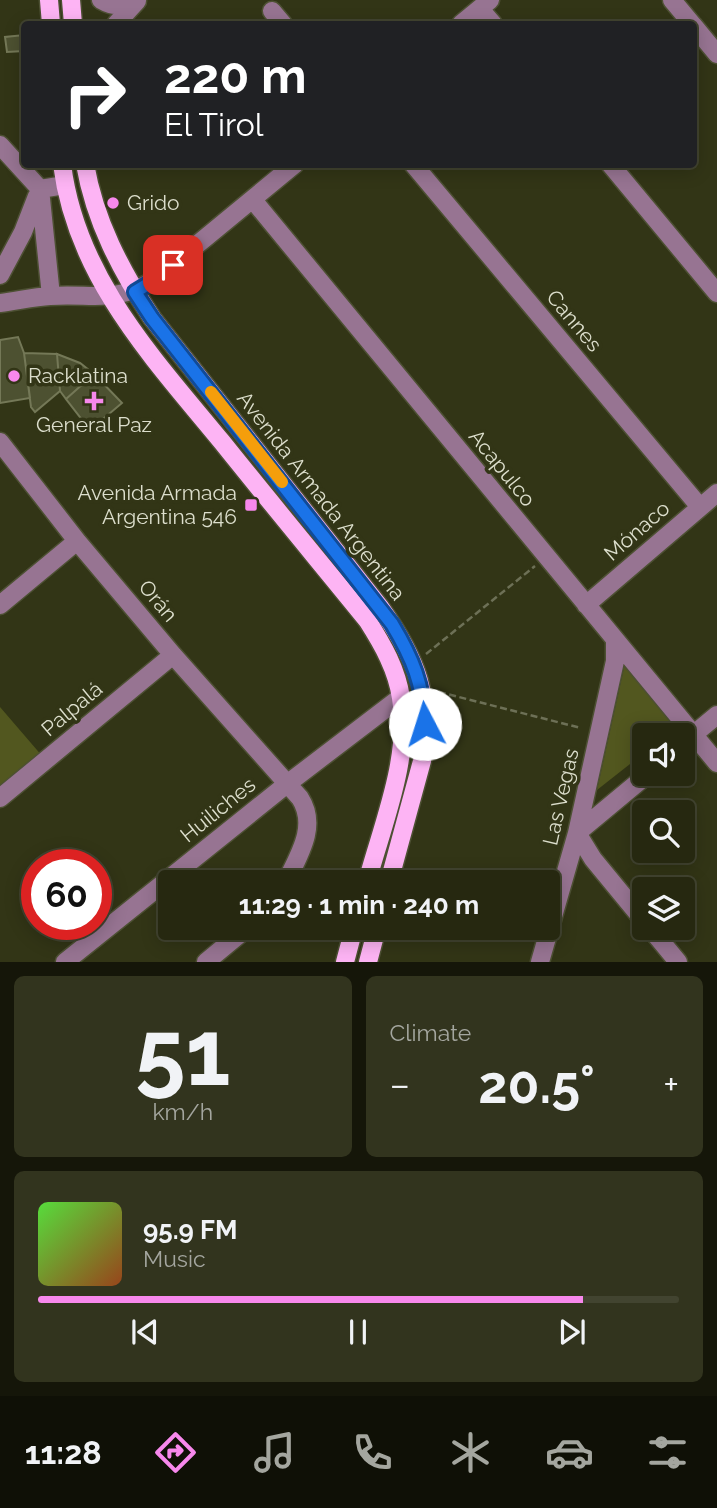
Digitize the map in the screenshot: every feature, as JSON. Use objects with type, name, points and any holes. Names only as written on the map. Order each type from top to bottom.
[{"type":"main road","points":[[49,0],[51,21]]},
{"type":"main road","points":[[71,0],[73,21]]},
{"type":"main road","name":"Avenida Armada Argentina","points":[[63,168],[76,225],[109,298],[149,354],[367,620],[390,660],[401,697],[401,755],[370,870]]},
{"type":"main road","name":"Avenida Armada Argentina","points":[[86,168],[101,225],[135,292],[152,318],[380,607],[410,656],[422,688],[425,724],[422,761],[392,870]]},
{"type":"main road","points":[[345,962],[351,940]]},
{"type":"main road","points":[[368,962],[374,940]]},
{"type":"street","points":[[101,0],[114,6],[135,0]]},
{"type":"street","points":[[118,21],[135,0]]},
{"type":"street","points":[[672,0],[690,21]]},
{"type":"street","points":[[465,21],[485,4],[492,21]]},
{"type":"street","points":[[697,30],[717,54]]},
{"type":"street","points":[[0,145],[40,190],[51,296]]},
{"type":"street","points":[[0,303],[51,296],[109,298],[135,292],[153,281],[290,168]]},
{"type":"street","name":"Cannes","points":[[415,168],[700,507]]},
{"type":"street","points":[[613,168],[717,293]]},
{"type":"street","points":[[40,190],[65,185]]},
{"type":"street","points":[[0,275],[23,232],[40,190]]},
{"type":"street","name":"Acapulco","points":[[253,200],[586,605],[676,723]]},
{"type":"street","name":"Orán","points":[[0,442],[77,541],[173,655],[300,798],[308,810],[310,823],[292,870]]},
{"type":"street","name":"Mónaco","points":[[586,605],[717,493]]},
{"type":"street","points":[[0,605],[77,541]]},
{"type":"street","name":"Las Vegas","points":[[540,962],[577,833],[615,661],[615,641]]},
{"type":"street","name":"Palpalá","points":[[0,798],[173,655]]},
{"type":"street","name":"Huiliches","points":[[65,962],[287,784],[401,697]]},
{"type":"street","points":[[695,733],[717,715]]},
{"type":"street","name":"Acapulco","points":[[695,745],[717,764]]},
{"type":"street","points":[[632,906],[593,859],[577,833],[634,786]]},
{"type":"street","points":[[206,962],[233,940]]},
{"type":"street","points":[[660,940],[678,962]]},
{"type":"path","points":[[410,656],[424,656],[546,558]]},
{"type":"path","points":[[422,688],[600,733]]},
{"type":"green space","points":[[625,663],[673,723],[632,723],[632,762],[597,790]]},
{"type":"green space","points":[[0,707],[43,757],[0,792]]},
{"type":"building","points":[[21,35],[21,51],[7,52],[5,37]]},
{"type":"building","name":"Racklatina","points":[[18,337],[24,353],[30,398],[0,403],[0,340]]},
{"type":"building","points":[[24,353],[57,354],[60,391],[35,412],[31,407]]},
{"type":"building","points":[[57,354],[80,363],[94,374],[66,399],[60,391]]},
{"type":"building","name":"General Paz","points":[[94,374],[122,403],[90,430],[66,399]]},
{"type":"slow traffic","points":[[211,392],[282,482]]},
{"type":"place","name":"Grido","points":[[113,203]]},
{"type":"place","name":"Racklatina","points":[[14,376]]},
{"type":"place","name":"General Paz","points":[[94,401]]},
{"type":"place","name":"Avenida Armada Argentina 546","points":[[251,505]]},
{"type":"route","points":[[173,265],[135,292],[152,318],[392,624],[417,669],[422,688],[425,724]]}]
